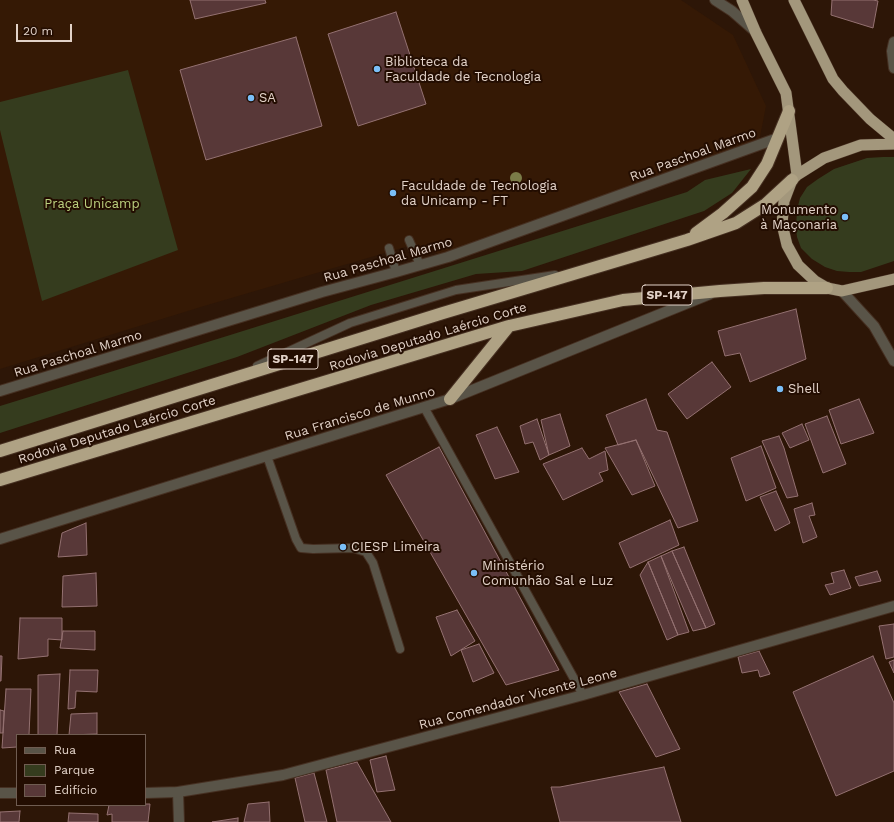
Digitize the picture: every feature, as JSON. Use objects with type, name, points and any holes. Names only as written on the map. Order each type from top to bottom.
[{"type":"highway","points":[[742,0],[756,33],[786,93],[795,178]]},
{"type":"highway","points":[[794,0],[834,79],[843,91],[870,119],[894,139]]},
{"type":"highway","points":[[686,240],[723,213],[752,187],[767,164],[789,111]]},
{"type":"highway","name":"SP-147","points":[[894,144],[862,145],[824,158],[795,178],[784,201],[782,224],[787,246],[798,265],[815,281],[827,288],[842,290],[894,279]]},
{"type":"highway","name":"Rodovia Deputado Laércio Corte","points":[[0,451],[230,378],[686,240],[736,223],[766,204],[795,178]]},
{"type":"highway","name":"Rodovia Deputado Laércio Corte","points":[[0,480],[509,326],[623,300],[720,290],[827,288]]},
{"type":"highway","points":[[450,399],[509,326]]},
{"type":"street","points":[[715,0],[732,11],[756,33]]},
{"type":"street","points":[[894,42],[892,51],[894,68]]},
{"type":"street","name":"Rua Paschoal Marmo","points":[[0,391],[322,292],[448,257],[778,138]]},
{"type":"street","name":"Rua Francisco de Munno","points":[[0,539],[450,399],[720,290]]},
{"type":"street","points":[[842,290],[874,326],[894,361]]},
{"type":"street","name":"Rua Comendador Vicente Leone","points":[[146,794],[178,792],[283,775],[583,696],[894,606]]},
{"type":"street","points":[[178,792],[179,822]]},
{"type":"street","points":[[0,793],[16,793]]},
{"type":"lane","points":[[410,240],[420,265]]},
{"type":"lane","points":[[389,248],[396,272]]},
{"type":"lane","points":[[230,378],[350,323],[456,290],[588,270]]},
{"type":"lane","points":[[424,407],[583,696]]},
{"type":"lane","points":[[268,456],[296,539],[301,548],[354,548],[366,552],[373,563],[400,649]]},
{"type":"shaded area","name":"Faculdade de Tecnologia da Unicamp - FT","points":[[0,0],[681,0],[733,35],[766,106],[759,142],[448,257],[412,245],[204,306],[0,369]]},
{"type":"green space","name":"Praça Unicamp","points":[[128,70],[178,250],[42,301],[0,130],[0,102]]},
{"type":"green space","points":[[894,157],[894,261],[861,272],[837,271],[825,267],[812,259],[801,248],[797,237],[797,210],[800,198],[807,187],[834,169],[867,158]]},
{"type":"green space","points":[[751,169],[732,193],[704,211],[522,271],[476,274],[371,305],[237,357],[0,433],[0,406],[687,192],[705,180]]},
{"type":"building","points":[[190,0],[265,0],[266,3],[195,19]]},
{"type":"building","points":[[832,0],[878,1],[873,28],[831,15]]},
{"type":"building","name":"Biblioteca da Faculdade de Tecnologia","points":[[396,12],[426,104],[358,126],[328,34]]},
{"type":"building","name":"SA","points":[[296,37],[322,126],[206,160],[180,70]]},
{"type":"building","name":"Shell","points":[[796,309],[806,359],[750,382],[740,353],[725,356],[718,331]]},
{"type":"building","points":[[712,362],[731,387],[687,419],[668,394]]},
{"type":"building","points":[[646,399],[657,430],[667,432],[698,521],[678,528],[636,440],[618,445],[606,415]]},
{"type":"building","points":[[859,399],[874,433],[841,444],[829,410]]},
{"type":"building","points":[[560,414],[570,446],[549,455],[541,420]]},
{"type":"building","points":[[827,416],[846,464],[823,473],[805,424]]},
{"type":"building","points":[[537,419],[549,455],[540,460],[533,442],[525,444],[520,426]]},
{"type":"building","points":[[802,424],[809,440],[790,448],[782,433]]},
{"type":"building","points":[[497,427],[519,472],[495,479],[476,435]]},
{"type":"building","points":[[779,436],[798,496],[787,498],[762,441]]},
{"type":"building","points":[[636,440],[655,486],[632,495],[605,448]]},
{"type":"building","points":[[761,446],[776,488],[746,501],[731,458]]},
{"type":"building","name":"Ministério Comunhão Sal e Luz","points":[[439,447],[559,670],[506,685],[386,475]]},
{"type":"building","points":[[582,448],[589,459],[605,451],[608,470],[599,473],[603,481],[563,500],[543,464]]},
{"type":"building","points":[[776,491],[790,523],[775,531],[760,497]]},
{"type":"building","points":[[812,503],[815,515],[809,516],[817,537],[803,543],[794,509]]},
{"type":"building","points":[[670,520],[679,545],[630,568],[619,543]]},
{"type":"building","points":[[86,523],[87,555],[58,557],[62,533]]},
{"type":"building","points":[[684,547],[715,624],[706,628],[672,551]]},
{"type":"building","points":[[672,551],[706,628],[693,631],[661,556]]},
{"type":"building","points":[[661,556],[689,632],[678,635],[648,562]]},
{"type":"building","points":[[648,562],[678,635],[667,640],[640,575]]},
{"type":"building","points":[[844,570],[851,588],[830,595],[825,585],[834,583],[831,573]]},
{"type":"building","points":[[877,571],[881,581],[859,586],[855,577]]},
{"type":"building","points":[[96,573],[97,606],[62,607],[63,576]]},
{"type":"building","points":[[457,610],[475,641],[451,656],[436,617]]},
{"type":"building","points":[[20,618],[62,618],[62,640],[48,639],[48,656],[18,659]]},
{"type":"building","points":[[894,624],[894,657],[886,659],[879,626]]},
{"type":"building","points":[[63,631],[95,631],[95,650],[60,648]]},
{"type":"building","points":[[479,644],[494,673],[473,682],[461,650]]},
{"type":"building","points":[[759,651],[770,674],[760,677],[758,670],[742,673],[738,657]]},
{"type":"building","points":[[0,656],[2,656],[1,681],[0,681]]},
{"type":"building","points":[[873,656],[894,703],[894,771],[836,796],[793,692]]},
{"type":"building","points":[[894,660],[894,673],[889,662]]},
{"type":"building","points":[[70,670],[98,670],[97,692],[76,691],[75,708],[68,709]]},
{"type":"building","points":[[60,674],[57,734],[38,734],[38,675]]},
{"type":"building","points":[[647,684],[680,749],[656,757],[619,692]]},
{"type":"building","points":[[6,689],[31,689],[29,734],[16,734],[16,747],[2,748]]},
{"type":"building","points":[[0,710],[4,711],[3,733],[0,733]]},
{"type":"building","points":[[97,713],[97,734],[69,734],[71,714]]},
{"type":"building","points":[[386,756],[395,790],[377,792],[370,760]]},
{"type":"building","points":[[357,762],[391,822],[337,822],[326,770]]},
{"type":"building","points":[[664,767],[681,822],[560,822],[551,787],[560,787]]},
{"type":"building","points":[[314,773],[327,822],[305,822],[295,778]]},
{"type":"building","points":[[269,802],[270,822],[244,822],[248,804]]},
{"type":"building","points":[[146,804],[150,804],[148,822],[112,822],[112,814],[107,815],[109,806],[146,806]]},
{"type":"building","points":[[20,811],[19,822],[0,822],[0,812]]},
{"type":"building","points":[[69,813],[98,814],[98,822],[68,822]]},
{"type":"building","points":[[238,818],[238,822],[212,822]]},
{"type":"place","name":"Biblioteca da Faculdade de Tecnologia","points":[[377,69]]},
{"type":"place","name":"SA","points":[[251,98]]},
{"type":"place","name":"Faculdade de Tecnologia da Unicamp - FT","points":[[393,193]]},
{"type":"place","name":"Monumento à Maçonaria","points":[[845,217]]},
{"type":"place","name":"Shell","points":[[780,389]]},
{"type":"place","name":"CIESP Limeira","points":[[343,547]]},
{"type":"place","name":"Ministério Comunhão Sal e Luz","points":[[474,573]]}]
